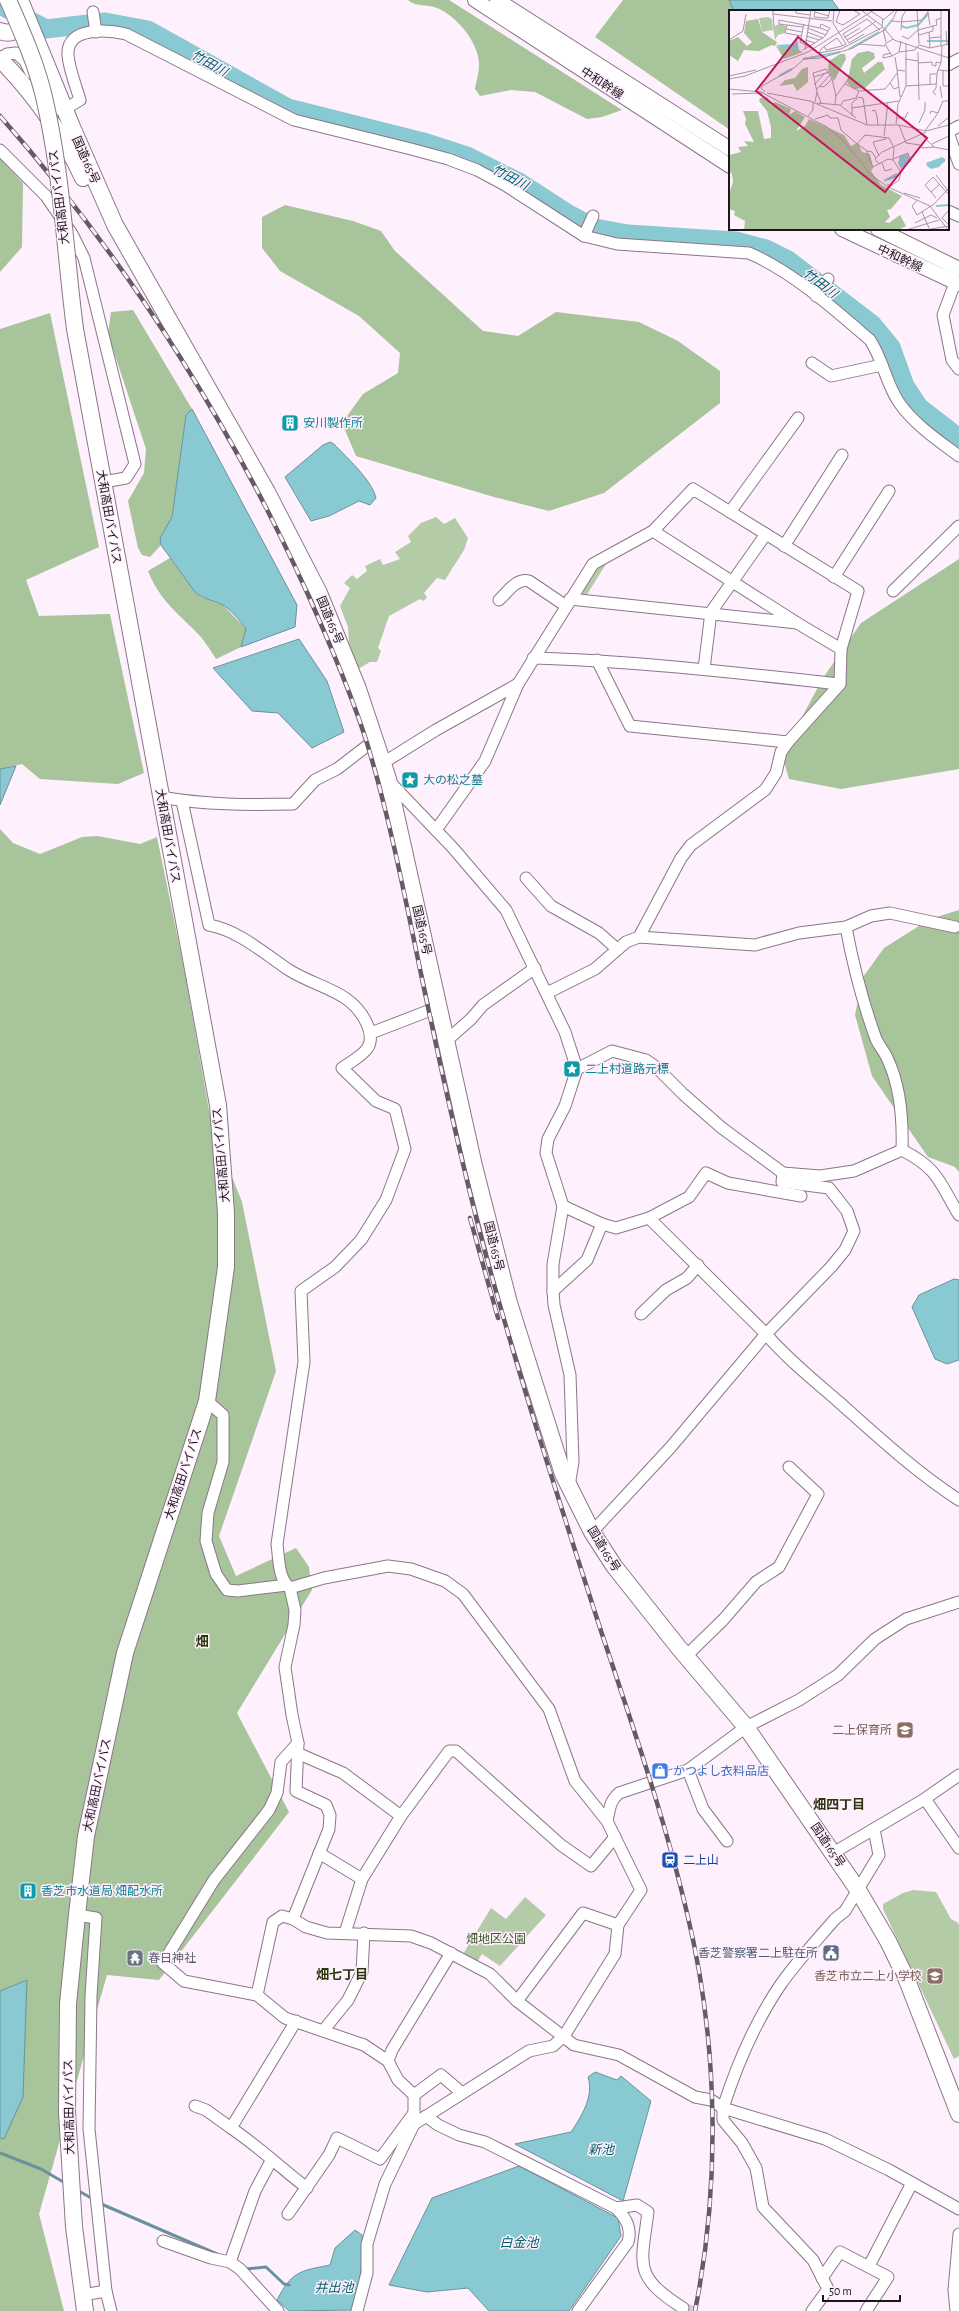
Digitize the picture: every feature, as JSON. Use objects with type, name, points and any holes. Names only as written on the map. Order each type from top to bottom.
[{"type":"highway","points":[[0,31],[4,33],[20,29],[23,23],[17,2]]},
{"type":"highway","name":"国道165号","points":[[17,2],[115,225],[165,314]]},
{"type":"highway","name":"大和高田バイパス","points":[[17,2],[44,97],[59,178],[75,329],[218,1105],[226,1213],[226,1267],[207,1401],[125,1653],[86,1836],[68,2004],[67,2112],[74,2227],[85,2311]]},
{"type":"highway","name":"国道165号","points":[[0,59],[16,74],[60,133],[106,223],[202,374],[267,492],[319,594],[376,740],[388,780],[474,1166],[509,1303],[558,1460],[569,1486],[592,1532],[614,1566],[686,1656],[746,1727],[858,1890],[888,1941],[907,1980],[959,2114]]},
{"type":"main road","name":"中和幹線","points":[[475,0],[729,165]]},
{"type":"main road","name":"中和幹線","points":[[497,0],[729,148]]},
{"type":"main road","name":"中和幹線","points":[[844,230],[957,283]]},
{"type":"main road","name":"中和幹線","points":[[880,230],[959,268]]},
{"type":"street","points":[[93,12],[96,32]]},
{"type":"street","points":[[0,59],[7,54],[16,53],[24,61],[50,105],[54,109],[65,109],[80,100],[68,56],[68,47],[74,38],[96,32],[115,32],[139,39],[226,87],[294,120],[418,151],[477,170],[505,185],[584,236],[617,244],[717,249],[749,253],[781,269],[870,340],[878,352],[882,366],[900,403],[932,436],[959,456]]},
{"type":"street","points":[[949,64],[959,59]]},
{"type":"street","points":[[949,131],[959,126]]},
{"type":"street","points":[[949,135],[959,164]]},
{"type":"street","points":[[0,150],[46,196],[72,234],[84,258],[135,464],[126,478],[103,482]]},
{"type":"street","points":[[949,211],[959,216]]},
{"type":"street","points":[[584,236],[593,216]]},
{"type":"street","points":[[816,296],[828,280]]},
{"type":"street","points":[[957,283],[943,315],[952,360],[959,369]]},
{"type":"street","points":[[812,362],[831,376],[882,366]]},
{"type":"street","points":[[730,512],[798,418]]},
{"type":"street","points":[[784,546],[842,455]]},
{"type":"street","points":[[436,830],[485,761],[518,684],[593,564],[653,530],[693,489],[858,591],[841,649],[840,684],[788,742],[781,752],[776,774],[765,790],[691,845],[681,858],[639,937]]},
{"type":"street","points":[[834,577],[889,491]]},
{"type":"street","points":[[893,590],[959,526]]},
{"type":"street","points":[[653,530],[797,623],[841,649]]},
{"type":"street","points":[[704,669],[711,612],[766,534]]},
{"type":"street","points":[[499,600],[516,583],[523,580],[529,581],[568,603],[711,612],[797,623]]},
{"type":"street","points":[[533,658],[597,660],[704,669],[840,684]]},
{"type":"street","points":[[597,660],[630,726],[788,742]]},
{"type":"street","points":[[383,763],[518,684]]},
{"type":"street","points":[[161,797],[182,801],[250,805],[293,804],[315,780],[337,769],[376,740]]},
{"type":"street","points":[[388,780],[436,830],[506,910],[565,1032],[577,1069],[565,1106],[546,1145],[546,1153],[563,1206],[553,1264],[553,1291],[554,1305],[570,1375],[573,1462],[569,1486]]},
{"type":"street","points":[[182,801],[209,925],[218,926],[303,978],[350,1000],[362,1014],[371,1033],[370,1046],[363,1054],[342,1068],[376,1101],[395,1109],[405,1149],[386,1200],[361,1240],[335,1267],[301,1291],[304,1362],[277,1544],[280,1570],[288,1587],[295,1610],[294,1625],[285,1667],[298,1748],[296,1791],[326,1805],[330,1815],[329,1829],[293,1919]]},
{"type":"street","points":[[526,878],[551,906],[599,933],[617,949]]},
{"type":"street","points":[[547,993],[595,969],[626,942],[639,937],[755,946],[799,932],[846,927],[871,916],[890,913],[955,927]]},
{"type":"street","points":[[846,927],[853,965],[877,1040],[888,1059],[896,1083],[902,1108],[902,1150]]},
{"type":"street","points":[[446,1041],[471,1019],[483,1005],[535,968]]},
{"type":"street","points":[[371,1033],[428,1011],[439,1010]]},
{"type":"street","points":[[577,1069],[612,1051],[646,1060],[656,1067],[683,1094],[722,1128],[783,1173],[820,1176],[854,1171],[902,1150]]},
{"type":"street","points":[[902,1150],[923,1161],[935,1174],[946,1188],[959,1215]]},
{"type":"street","points":[[563,1206],[602,1224],[616,1228],[649,1218],[689,1197],[706,1173],[728,1183],[801,1196]]},
{"type":"street","points":[[592,1532],[670,1448],[766,1334],[831,1267],[845,1250],[854,1231],[848,1211],[829,1188],[782,1182],[783,1173]]},
{"type":"street","points":[[649,1218],[766,1334],[780,1351],[872,1431],[937,1485],[959,1500]]},
{"type":"street","points":[[553,1291],[587,1260],[602,1224]]},
{"type":"street","points":[[641,1314],[666,1290],[687,1278],[698,1265]]},
{"type":"street","points":[[207,1401],[223,1415],[222,1462],[208,1513],[206,1541],[216,1574],[227,1590],[238,1591],[288,1587],[324,1578],[388,1566],[411,1569],[445,1581],[463,1594],[549,1709],[574,1781],[607,1821],[641,1890],[618,1925],[615,1954],[564,2036],[553,2046],[530,2051],[426,2116],[414,2119],[380,2159],[337,2138],[329,2156],[288,2214]]},
{"type":"street","points":[[686,1656],[723,1620],[756,1582],[779,1567],[818,1494],[789,1467]]},
{"type":"street","points":[[607,1821],[608,1807],[612,1799],[619,1793],[688,1770],[746,1727],[799,1700],[838,1675],[875,1640],[906,1619],[959,1602]]},
{"type":"street","points":[[298,1748],[343,1773],[401,1816]]},
{"type":"street","points":[[298,1748],[281,1762],[277,1793],[269,1810],[214,1880],[163,1963],[184,1981],[257,1996],[285,2018],[364,2045],[388,2061],[398,2080],[414,2095],[414,2119],[384,2184],[367,2244],[367,2273],[357,2311]]},
{"type":"street","points":[[345,1933],[362,1878],[401,1816],[449,1751],[456,1751],[561,1845],[591,1866],[615,1837]]},
{"type":"street","points":[[688,1770],[703,1809],[727,1841]]},
{"type":"street","points":[[833,1852],[925,1799],[959,1775]]},
{"type":"street","points":[[925,1799],[959,1848]]},
{"type":"street","points":[[812,2311],[828,2289],[813,2260],[763,2207],[756,2168],[742,2143],[723,2120],[723,2108],[750,2038],[767,2005],[782,1983],[835,1919],[845,1911],[879,1855],[874,1829]]},
{"type":"street","points":[[319,1853],[362,1878]]},
{"type":"street","points":[[517,2001],[583,1913],[618,1925]]},
{"type":"street","points":[[77,1915],[96,1918],[91,1996],[89,2129],[106,2291],[111,2311]]},
{"type":"street","points":[[257,1996],[273,1922],[282,1916],[293,1919],[306,1928],[327,1933],[411,1936],[451,1953],[490,1974],[517,2001],[574,2045],[619,2055],[695,2097],[711,2100],[723,2108],[825,2139],[912,2183],[959,2209]]},
{"type":"street","points":[[323,2031],[348,2000],[362,1972],[364,1934]]},
{"type":"street","points":[[388,2061],[392,2050],[451,1953]]},
{"type":"street","points":[[231,2128],[296,2021]]},
{"type":"street","points":[[414,2095],[442,2075],[462,2093]]},
{"type":"street","points":[[195,2106],[206,2110],[261,2148],[271,2161],[307,2188]]},
{"type":"street","points":[[426,2116],[438,2125],[459,2135],[486,2142],[616,2208],[627,2223],[630,2234],[628,2242],[578,2311]]},
{"type":"street","points":[[230,2262],[255,2190],[271,2161]]},
{"type":"street","points":[[869,2266],[912,2183]]},
{"type":"street","points":[[616,2208],[637,2205],[648,2212],[642,2255],[645,2274],[650,2284],[661,2294],[683,2308]]},
{"type":"street","points":[[956,2311],[954,2290],[959,2234]]},
{"type":"street","points":[[163,2241],[211,2258],[230,2262],[240,2269],[278,2311]]},
{"type":"street","points":[[822,2278],[840,2252],[888,2277],[866,2311]]},
{"type":"street","points":[[82,2295],[106,2291]]},
{"type":"green space","points":[[408,0],[449,0],[622,110],[602,117],[587,119],[535,92],[511,90],[480,96],[475,89],[479,68],[478,57],[476,48],[466,31],[452,17],[437,8],[414,4]]},
{"type":"green space","points":[[623,0],[729,0],[734,10],[729,10],[729,129],[595,37]]},
{"type":"green space","points":[[0,159],[23,183],[22,247],[0,272]]},
{"type":"green space","points":[[285,205],[353,221],[381,231],[395,251],[483,331],[518,336],[556,312],[639,322],[678,341],[720,371],[720,403],[604,493],[549,511],[494,497],[356,456],[342,423],[363,394],[398,373],[400,353],[359,316],[280,271],[262,248],[262,217]]},
{"type":"green space","points":[[133,310],[192,409],[186,415],[172,517],[160,538],[161,545],[150,557],[142,555],[138,548],[128,501],[144,473],[146,449],[108,334],[111,312]]},
{"type":"green space","points":[[50,313],[99,547],[26,580],[39,616],[110,614],[144,773],[118,784],[40,779],[22,764],[0,769],[0,329]]},
{"type":"green space","points":[[436,517],[444,524],[455,518],[468,538],[464,550],[445,580],[437,578],[424,593],[427,597],[424,601],[420,599],[389,616],[378,648],[381,651],[377,662],[370,662],[358,669],[349,643],[348,627],[340,606],[350,588],[344,583],[352,575],[357,579],[367,571],[365,566],[380,559],[383,565],[400,559],[395,552],[411,542],[408,536],[421,523]]},
{"type":"green space","points":[[170,558],[195,592],[201,597],[223,605],[246,629],[241,647],[216,659],[200,636],[164,599],[158,591],[148,571]]},
{"type":"green space","points":[[959,559],[959,769],[841,789],[789,779],[782,754],[823,678],[861,623]]},
{"type":"green space","points":[[603,562],[606,564],[586,596],[578,593],[593,564]]},
{"type":"green space","points":[[0,829],[13,843],[40,854],[82,837],[97,836],[140,844],[157,837],[184,968],[212,1127],[242,1202],[276,1371],[219,1536],[236,1576],[296,1548],[309,1567],[312,1590],[237,1713],[289,1812],[159,1980],[107,1975],[39,2214],[64,2311],[0,2311],[0,2138],[4,2139],[27,1980],[0,1991]]},
{"type":"green space","points":[[959,910],[959,1172],[955,1167],[928,1157],[872,1076],[855,1015],[863,977],[884,948],[930,919]]},
{"type":"green space","points":[[913,1890],[936,1892],[951,1919],[959,1925],[959,2056],[954,2059],[883,1909],[883,1904],[903,1893]]},
{"type":"green space","name":"畑地区公園","points":[[525,1897],[546,1915],[500,1966],[482,1954],[477,1962],[463,1954],[491,1908],[506,1919]]},
{"type":"water","points":[[729,0],[832,0],[839,10],[734,10]]},
{"type":"water","points":[[192,409],[297,605],[295,627],[241,647],[246,629],[241,622],[224,606],[204,598],[195,592],[161,545],[160,538],[172,517],[186,415]]},
{"type":"water","points":[[330,442],[334,444],[352,462],[364,476],[374,491],[376,498],[370,505],[359,501],[329,516],[311,521],[285,477],[323,445]]},
{"type":"water","points":[[299,639],[327,681],[344,732],[312,748],[278,713],[252,711],[213,668]]},
{"type":"water","points":[[16,766],[0,805],[0,769]]},
{"type":"water","points":[[954,1279],[959,1280],[959,1360],[947,1364],[935,1359],[912,1307],[919,1295]]},
{"type":"water","points":[[27,1980],[23,2097],[4,2139],[0,2138],[0,1991]]},
{"type":"water","name":"新池","points":[[595,2072],[617,2080],[621,2076],[651,2101],[623,2201],[515,2144],[571,2132],[586,2106],[589,2091],[588,2077]]},
{"type":"water","name":"白金池","points":[[519,2166],[618,2218],[621,2236],[569,2311],[489,2311],[468,2288],[427,2292],[389,2285],[432,2198]]},
{"type":"water","name":"井出池","points":[[355,2230],[362,2235],[362,2254],[358,2291],[353,2310],[289,2311],[277,2300],[287,2283],[298,2274],[311,2269],[330,2265],[335,2248]]},
{"type":"waterway","name":"竹田川","points":[[0,5],[46,29],[105,22],[148,30],[288,108],[427,143],[467,156],[519,182],[567,213],[595,228],[628,234],[736,241],[766,249],[788,260],[872,324],[891,347],[905,386],[919,407],[959,438]]},
{"type":"waterway","points":[[0,2153],[41,2169],[65,2183]]},
{"type":"waterway","points":[[77,2190],[93,2199]]},
{"type":"waterway","points":[[99,2203],[217,2254]]},
{"type":"waterway","points":[[245,2269],[266,2267],[284,2284],[289,2285]]},
{"type":"tunnel","points":[[683,2308],[693,2311]]},
{"type":"railway","points":[[0,116],[48,173],[94,232],[138,293],[180,356],[219,421],[289,554],[339,667],[357,712],[367,743],[393,841],[434,1037],[484,1248],[540,1440],[669,1842],[687,1913],[705,2011],[710,2061],[712,2112],[712,2162],[709,2212],[695,2311]]},
{"type":"railway","points":[[470,1218],[498,1318]]},
{"type":"place","name":"安川製作所","points":[[290,423]]},
{"type":"place","name":"大の松之墓","points":[[410,780]]},
{"type":"place","name":"二上村道路元標","points":[[572,1069]]},
{"type":"place","name":"二上保育所","points":[[905,1730]]},
{"type":"place","name":"かつよし衣料品店","points":[[660,1771]]},
{"type":"place","name":"二上山","points":[[670,1860]]},
{"type":"place","name":"香芝市水道局 畑配水所","points":[[28,1891]]},
{"type":"place","name":"香芝警察署二上駐在所","points":[[831,1953]]},
{"type":"place","name":"春日神社","points":[[135,1958]]},
{"type":"place","name":"香芝市立二上小学校","points":[[935,1976]]},
{"type":"district","name":"畑","points":[[202,1642]]},
{"type":"district","name":"畑四丁目","points":[[839,1805]]},
{"type":"district","name":"畑七丁目","points":[[342,1975]]}]
